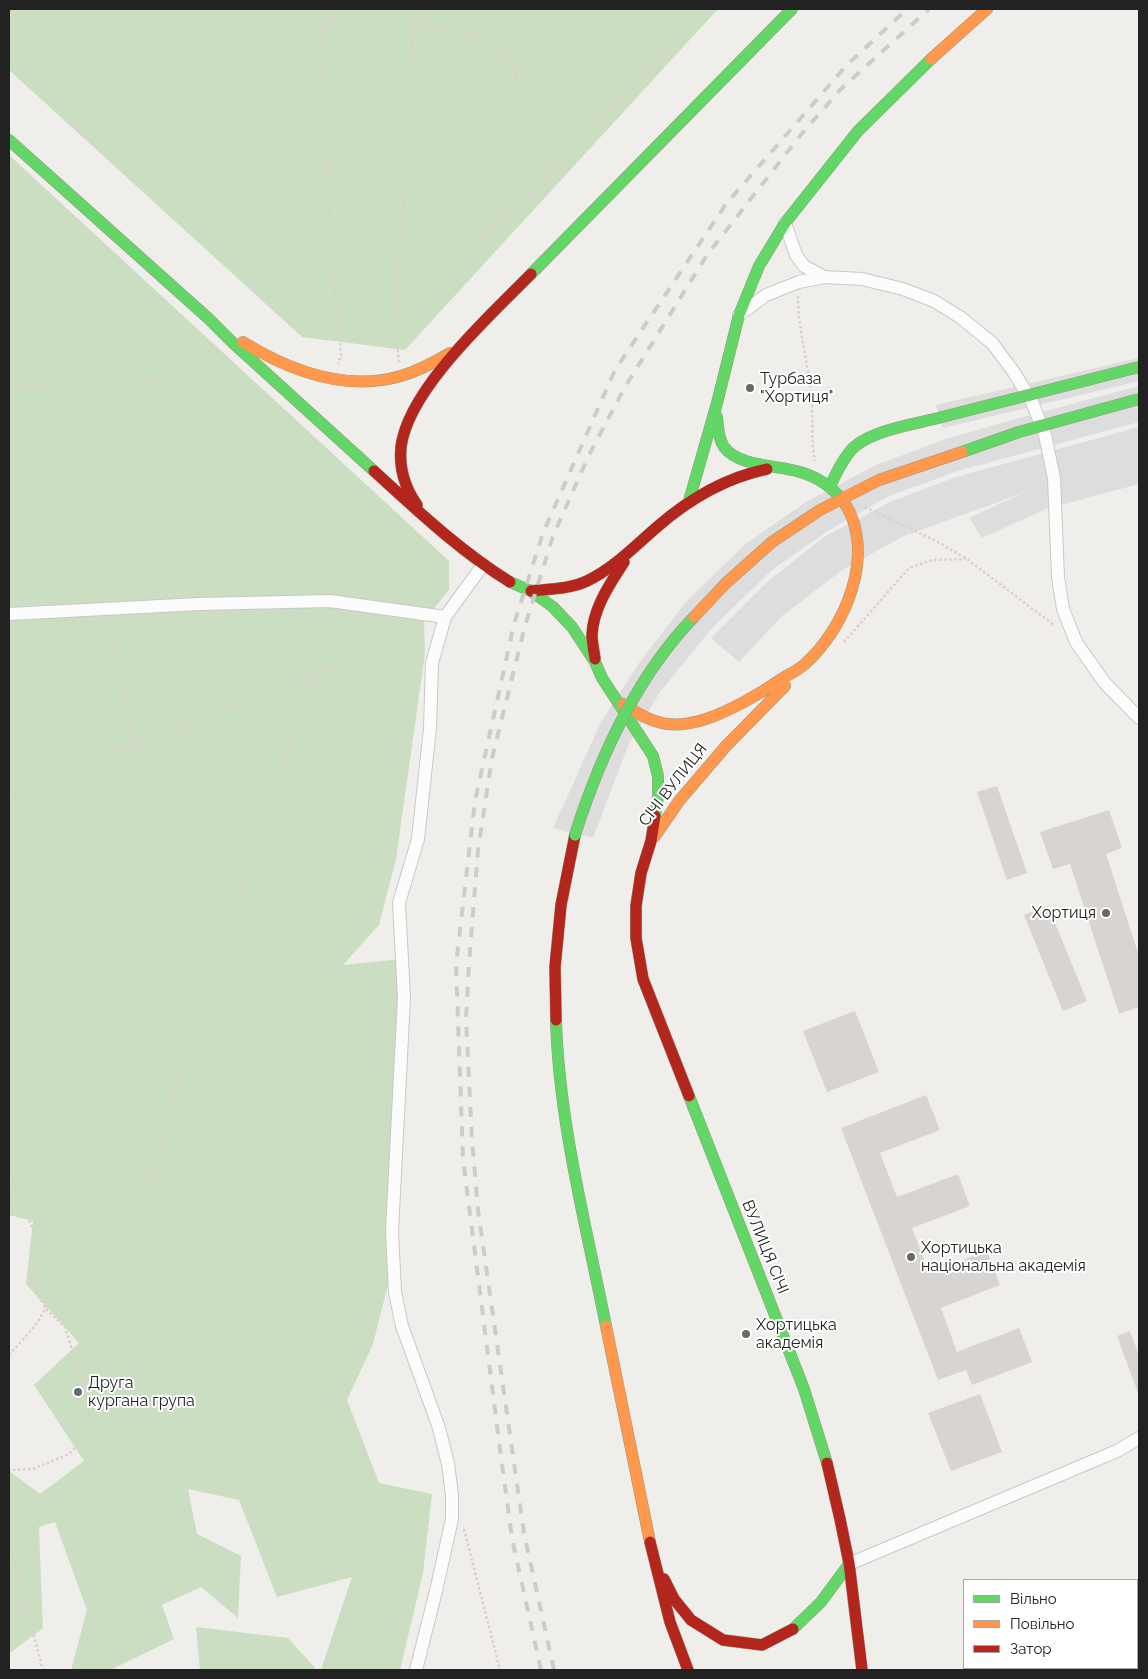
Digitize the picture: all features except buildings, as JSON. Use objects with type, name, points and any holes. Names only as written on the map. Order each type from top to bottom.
[{"type":"main road","points":[[429,521],[408,494],[401,461],[403,437],[410,417],[431,382],[460,347],[792,9]]},
{"type":"main road","points":[[690,501],[739,315],[759,266],[785,223],[858,132],[947,44],[987,9]]},
{"type":"main road","points":[[9,140],[210,319],[233,343],[429,521],[483,565],[511,582],[531,591],[553,607],[572,627],[595,662]]},
{"type":"main road","points":[[210,319],[259,352],[299,370],[334,380],[371,382],[401,376],[432,363],[460,347]]},
{"type":"main road","points":[[830,487],[839,467],[848,455],[860,443],[876,436],[942,417],[1139,367]]},
{"type":"main road","points":[[688,1670],[670,1622],[652,1556],[567,1134],[557,1046],[556,949],[560,905],[575,835],[586,800],[618,726],[647,675],[679,632],[725,584],[772,542],[820,510],[879,480],[1019,432],[1139,399]]},
{"type":"main road","points":[[614,698],[640,716],[658,722],[682,724],[717,715],[760,694],[806,664],[827,639],[847,605],[855,579],[859,551],[856,526],[848,508],[838,494],[819,480],[800,472],[749,462],[734,456],[725,447],[719,436],[716,421],[717,404]]},
{"type":"main road","points":[[531,591],[567,588],[587,581],[634,548],[658,525],[690,501],[729,480],[751,472],[776,468]]},
{"type":"main road","points":[[595,662],[592,635],[598,611],[609,584],[634,548]]},
{"type":"main road","name":"СІЧІ ВУЛИЦЯ","points":[[595,662],[614,698],[653,756],[658,776],[658,797],[651,841]]},
{"type":"main road","name":"СІЧІ ВУЛИЦЯ","points":[[651,841],[679,801],[726,746],[806,664]]},
{"type":"main road","name":"ВУЛИЦЯ СІЧІ","points":[[651,841],[641,873],[636,906],[636,938],[643,980],[804,1389],[822,1444],[849,1564],[862,1670]]},
{"type":"main road","points":[[652,1556],[674,1599],[691,1620],[723,1640],[762,1645],[794,1629],[821,1602],[849,1564]]},
{"type":"street","points":[[785,223],[796,255],[804,266],[824,277]]},
{"type":"street","points":[[739,315],[766,294],[798,282],[824,277],[862,279],[903,289],[934,301],[992,343],[1013,371],[1032,402],[1045,435],[1054,478],[1058,577],[1063,609],[1076,642],[1104,682],[1139,718]]},
{"type":"street","points":[[416,1670],[452,1519],[452,1495],[448,1464],[439,1428],[402,1326],[395,1292],[392,1231],[404,998],[399,903],[418,839],[430,728],[432,663],[445,617],[483,565]]},
{"type":"street","points":[[9,614],[106,608],[330,601],[445,617]]},
{"type":"street","points":[[849,1564],[1117,1451],[1139,1438]]},
{"type":"path","points":[[318,9],[325,87],[330,239],[340,355],[334,380]]},
{"type":"path","points":[[321,38],[330,18],[339,10],[344,9]]},
{"type":"path","points":[[401,376],[394,317],[403,208],[414,9]]},
{"type":"path","points":[[394,317],[552,172],[560,170],[568,162],[593,125],[658,59],[692,9]]},
{"type":"path","points":[[414,14],[419,22],[427,27],[476,36],[502,50],[515,66],[517,107],[534,158],[552,172]]},
{"type":"path","points":[[798,282],[798,318],[812,394],[812,447],[819,480]]},
{"type":"path","points":[[9,384],[129,390],[198,361],[233,343]]},
{"type":"path","points":[[862,506],[936,541],[967,559],[1076,642]]},
{"type":"path","points":[[838,646],[846,641],[910,568],[932,560],[967,559]]},
{"type":"path","points":[[106,608],[134,744]]},
{"type":"path","points":[[9,796],[134,744],[335,666],[445,617]]},
{"type":"path","points":[[9,1355],[35,1326],[51,1300],[115,1230],[156,1162],[166,1131],[185,1036],[198,990],[241,891],[251,854],[270,816],[288,746],[312,689],[335,666]]},
{"type":"path","points":[[9,1170],[37,1240],[31,1283],[46,1309],[65,1327],[90,1409],[85,1437],[69,1454],[33,1468],[9,1470]]},
{"type":"path","points":[[462,1520],[500,1670]]},
{"type":"path","points":[[9,1543],[43,1670]]},
{"type":"path","points":[[9,1594],[26,1606]]},
{"type":"green space","points":[[9,9],[718,9],[405,350],[302,337],[9,70]]},
{"type":"green space","points":[[9,155],[449,561],[449,590],[424,621],[425,653],[396,859],[379,925],[343,965],[402,959],[394,1261],[373,1344],[347,1400],[379,1483],[432,1494],[423,1573],[400,1670],[321,1670],[352,1577],[277,1597],[239,1500],[188,1489],[197,1534],[241,1556],[238,1618],[201,1587],[162,1605],[174,1639],[110,1670],[71,1670],[87,1610],[55,1522],[39,1527],[43,1628],[9,1654],[9,1471],[40,1494],[84,1461],[34,1385],[79,1343],[26,1284],[33,1221],[9,1215]]},
{"type":"green space","points":[[196,1627],[288,1638],[317,1670],[200,1670]]},
{"type":"pier","points":[[1139,358],[1139,381],[943,428],[936,405]]},
{"type":"pier","points":[[1139,386],[1139,422],[961,470],[889,496],[826,532],[772,570],[713,627],[660,692],[628,746],[593,838],[553,828],[601,722],[639,663],[686,602],[744,545],[806,502],[876,465],[949,438]]},
{"type":"pier","points":[[1139,427],[1139,484],[1046,509],[982,538],[969,518],[1025,492],[902,537],[841,571],[782,616],[739,662],[711,638],[766,583],[824,537],[890,502],[956,477]]},
{"type":"railway","points":[[541,1670],[512,1538],[463,1159],[456,965],[475,801],[514,624],[543,533],[615,370],[726,204],[847,65],[907,9]]},
{"type":"railway","points":[[554,1670],[524,1533],[478,1210],[472,1140],[466,1019],[478,850],[492,758],[525,626],[553,536],[589,455],[625,387],[707,255],[799,137],[840,90],[929,9]]},
{"type":"traffic: fast","points":[[531,274],[792,9]]},
{"type":"traffic: fast","points":[[689,501],[717,403],[739,315],[759,266],[785,223],[858,131],[931,59]]},
{"type":"traffic: fast","points":[[9,140],[209,319],[374,471]]},
{"type":"traffic: fast","points":[[942,417],[1139,367]]},
{"type":"traffic: fast","points":[[962,452],[1019,432],[1139,399]]},
{"type":"traffic: fast","points":[[717,417],[721,440],[724,447],[731,454],[749,462],[800,472],[813,477],[835,492],[844,502]]},
{"type":"traffic: fast","points":[[830,487],[846,456],[863,441],[884,431],[942,417]]},
{"type":"traffic: fast","points":[[510,582],[531,591],[553,607],[572,627],[595,662],[602,678],[653,756],[658,776],[658,797],[655,816]]},
{"type":"traffic: fast","points":[[575,835],[596,776],[622,719],[654,665],[694,617]]},
{"type":"traffic: fast","points":[[556,1020],[558,1059],[568,1135],[606,1326]]},
{"type":"traffic: fast","points":[[689,1096],[804,1389],[827,1463]]},
{"type":"traffic: fast","points":[[793,1629],[821,1602],[849,1564]]},
{"type":"traffic: slow","points":[[931,59],[987,9]]},
{"type":"traffic: slow","points":[[243,342],[299,370],[319,376],[359,382],[380,380],[414,372],[450,353]]},
{"type":"traffic: slow","points":[[694,617],[725,584],[772,542],[820,510],[879,480],[962,452]]},
{"type":"traffic: slow","points":[[623,704],[644,717],[662,723],[688,724],[717,715],[744,702],[805,664],[820,649],[833,630],[844,610],[852,588],[857,566],[858,544],[853,522],[844,502]]},
{"type":"traffic: slow","points":[[655,836],[679,801],[726,746],[785,686]]},
{"type":"traffic: slow","points":[[606,1326],[650,1542]]},
{"type":"traffic: jam","points":[[417,505],[406,485],[401,463],[401,447],[407,425],[419,401],[454,354],[474,331],[531,274]]},
{"type":"traffic: jam","points":[[531,591],[567,587],[580,584],[597,576],[682,507],[722,484],[767,469]]},
{"type":"traffic: jam","points":[[374,471],[457,544],[510,582]]},
{"type":"traffic: jam","points":[[595,659],[592,635],[595,615],[603,597],[624,562]]},
{"type":"traffic: jam","points":[[655,816],[651,841],[641,873],[636,906],[636,938],[643,979],[689,1096]]},
{"type":"traffic: jam","points":[[556,1020],[555,967],[561,905],[575,835]]},
{"type":"traffic: jam","points":[[827,1463],[849,1563],[862,1670]]},
{"type":"traffic: jam","points":[[650,1542],[670,1622],[688,1670]]},
{"type":"traffic: jam","points":[[664,1579],[674,1599],[691,1620],[723,1640],[762,1645],[793,1629]]},
{"type":"place","name":"Турбаза \"Хортиця\"","points":[[750,388]]},
{"type":"place","name":"Хортиця","points":[[1106,913]]},
{"type":"place","name":"Хортицька національна академія","points":[[911,1257]]},
{"type":"place","name":"Хортицька академія","points":[[746,1334]]},
{"type":"place","name":"Друга кургана група","points":[[78,1392]]}]
